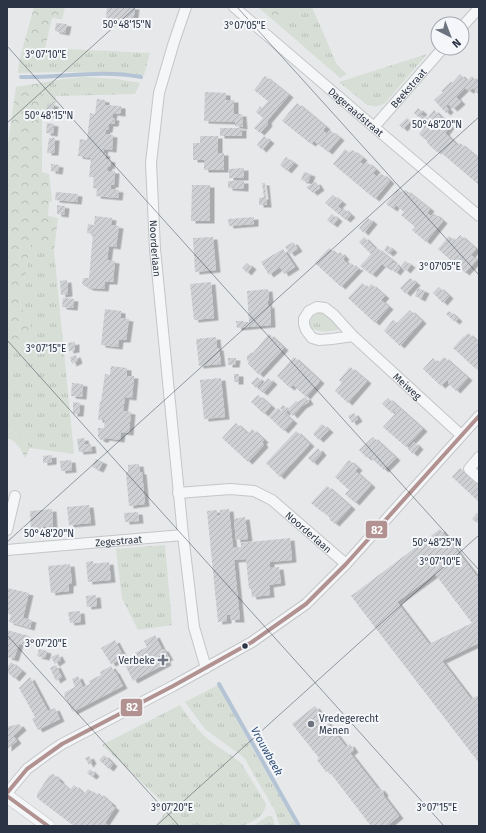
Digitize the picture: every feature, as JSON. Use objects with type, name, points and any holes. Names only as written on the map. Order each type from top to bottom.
[{"type":"street","name":"Noorderlaan","points":[[186,7],[159,93],[151,163],[155,249],[182,535],[194,627],[206,668]]},
{"type":"street","name":"Dageraadstraat","points":[[234,7],[479,216]]},
{"type":"street","points":[[470,18],[479,8]]},
{"type":"street","name":"Beekstraat","points":[[374,127],[436,56]]},
{"type":"street","name":"Meiweg","points":[[353,336],[319,340],[312,338],[306,330],[304,319],[308,311],[317,307],[325,308],[334,315],[353,336],[461,435]]},
{"type":"street","points":[[48,826],[7,795],[27,769],[62,744],[252,642],[306,604],[346,564],[461,435],[478,419]]},
{"type":"street","points":[[479,458],[469,469],[479,478]]},
{"type":"street","name":"Noorderlaan","points":[[178,493],[230,489],[254,491],[272,500],[346,564]]},
{"type":"street","points":[[7,530],[15,496]]},
{"type":"street","name":"Zegestraat","points":[[7,550],[182,535]]},
{"type":"green space","points":[[34,7],[65,7],[62,19],[52,18],[45,48],[23,47]]},
{"type":"green space","points":[[258,7],[294,7],[279,25]]},
{"type":"green space","points":[[294,7],[312,7],[337,65],[347,74],[340,78],[279,25]]},
{"type":"green space","points":[[23,47],[150,53],[144,75],[96,72],[18,73]]},
{"type":"green space","points":[[427,54],[385,103],[378,106],[366,104],[339,82]]},
{"type":"green space","points":[[84,77],[117,79],[140,83],[135,94],[40,95],[41,83]]},
{"type":"green space","points":[[41,83],[40,95],[56,96],[54,119],[42,118],[42,172],[49,174],[52,201],[49,202],[48,216],[58,218],[54,251],[30,244],[26,273],[20,294],[21,307],[31,325],[31,338],[9,347],[7,354],[7,151],[16,87]]},
{"type":"green space","points":[[30,244],[54,251],[74,454],[30,448],[19,434],[7,430],[7,354],[9,347],[31,325],[21,307],[20,294],[26,273]]},
{"type":"green space","points":[[319,312],[335,321],[341,329],[326,332],[311,328],[310,323],[312,317]]},
{"type":"green space","points":[[7,430],[19,434],[30,448],[25,458],[16,443],[7,438]]},
{"type":"green space","points":[[165,545],[172,625],[138,630],[122,598],[116,549]]},
{"type":"green space","points":[[218,685],[297,826],[280,826],[274,809],[245,759],[205,729],[185,702]]},
{"type":"green space","points":[[180,705],[204,735],[241,763],[266,804],[261,815],[255,820],[243,826],[155,826],[169,808],[102,745]]},
{"type":"green space","points":[[268,816],[272,816],[275,826],[253,826]]},
{"type":"building","points":[[107,7],[135,7],[133,23],[106,19]]},
{"type":"building","points":[[56,23],[67,24],[65,33],[55,31]]},
{"type":"building","points":[[460,74],[467,81],[472,76],[476,81],[479,79],[479,95],[473,88],[469,91],[465,88],[456,97],[461,102],[453,109],[448,104],[446,106],[449,110],[446,113],[434,100],[443,92],[441,91],[451,81],[452,83]]},
{"type":"building","points":[[265,76],[289,95],[267,121],[268,124],[260,133],[254,128],[263,118],[256,112],[260,106],[262,108],[268,101],[254,90]]},
{"type":"building","points":[[205,92],[226,93],[226,100],[234,100],[234,114],[242,114],[243,127],[235,126],[235,122],[204,121]]},
{"type":"building","points":[[97,99],[105,100],[105,105],[121,106],[121,114],[113,113],[112,118],[115,118],[114,124],[109,124],[108,130],[106,130],[105,134],[113,135],[112,150],[104,149],[103,153],[106,154],[105,159],[111,160],[110,167],[108,166],[107,171],[115,171],[114,185],[111,185],[111,189],[119,190],[118,198],[96,196],[97,189],[93,188],[94,177],[89,177],[91,158],[78,156],[80,139],[87,140],[90,113],[95,114]]},
{"type":"building","points":[[47,103],[54,104],[53,115],[46,115]]},
{"type":"building","points":[[297,103],[326,127],[323,130],[327,134],[331,131],[340,138],[328,152],[314,141],[311,144],[282,121]]},
{"type":"building","points":[[418,108],[423,112],[418,117],[414,113]]},
{"type":"building","points":[[434,110],[450,126],[445,133],[458,146],[460,143],[479,159],[479,185],[438,150],[437,152],[419,134],[424,128],[417,122],[422,115],[430,122],[432,120],[428,117]]},
{"type":"building","points":[[407,118],[410,121],[403,129],[399,125]]},
{"type":"building","points":[[47,123],[54,124],[53,134],[46,133]]},
{"type":"building","points":[[220,128],[242,128],[242,136],[220,136]]},
{"type":"building","points":[[200,136],[218,136],[218,153],[224,153],[224,170],[204,170],[204,160],[193,160],[193,143],[200,143]]},
{"type":"building","points":[[264,136],[270,141],[262,150],[257,145]]},
{"type":"building","points":[[49,138],[55,138],[54,153],[47,153]]},
{"type":"building","points":[[345,149],[349,153],[352,150],[354,151],[363,158],[360,162],[364,165],[366,162],[368,163],[376,170],[373,173],[377,177],[382,174],[390,181],[375,199],[333,164]]},
{"type":"building","points":[[286,157],[294,163],[287,171],[280,165]]},
{"type":"building","points":[[51,164],[59,165],[58,172],[51,171]]},
{"type":"building","points":[[244,168],[244,178],[229,178],[229,169]]},
{"type":"building","points":[[304,172],[311,174],[308,182],[301,180]]},
{"type":"building","points":[[228,181],[244,181],[244,189],[228,188]]},
{"type":"building","points":[[316,182],[320,188],[313,193],[306,187]]},
{"type":"building","points":[[262,183],[265,183],[267,205],[259,205],[259,198],[264,197]]},
{"type":"building","points":[[192,185],[210,185],[210,221],[191,221]]},
{"type":"building","points":[[398,189],[402,192],[405,190],[407,191],[430,209],[427,213],[431,216],[435,214],[443,221],[426,242],[412,230],[415,227],[401,215],[404,212],[396,205],[393,209],[386,204]]},
{"type":"building","points":[[56,192],[78,194],[77,202],[55,200]]},
{"type":"building","points":[[333,195],[342,202],[338,206],[342,210],[343,208],[351,215],[346,220],[325,203]]},
{"type":"building","points":[[57,205],[65,206],[64,215],[57,214]]},
{"type":"building","points":[[332,214],[338,219],[333,225],[327,220]]},
{"type":"building","points":[[95,216],[112,218],[111,225],[119,226],[116,247],[109,246],[107,260],[115,261],[113,282],[105,282],[104,289],[88,288],[82,283],[84,278],[89,278],[93,234],[87,233],[88,224],[94,225]]},
{"type":"building","points":[[254,217],[254,224],[229,226],[228,219]]},
{"type":"building","points":[[368,218],[373,222],[364,233],[359,228]]},
{"type":"building","points":[[460,235],[476,249],[471,255],[477,260],[465,273],[438,249],[449,236],[455,241]]},
{"type":"building","points":[[213,237],[216,270],[195,272],[193,238]]},
{"type":"building","points":[[364,237],[376,249],[377,248],[393,261],[387,268],[382,264],[372,275],[360,266],[371,254],[359,242]]},
{"type":"building","points":[[293,242],[298,249],[290,254],[285,247]]},
{"type":"building","points":[[387,245],[393,250],[389,254],[384,250]]},
{"type":"building","points":[[329,248],[337,255],[340,252],[345,257],[343,259],[349,265],[351,263],[359,268],[341,287],[315,263]]},
{"type":"building","points":[[283,249],[295,267],[284,274],[280,267],[269,275],[261,262]]},
{"type":"building","points":[[405,261],[411,265],[406,271],[401,266]]},
{"type":"building","points":[[394,262],[400,268],[396,273],[389,267]]},
{"type":"building","points":[[247,263],[252,267],[247,273],[242,268]]},
{"type":"building","points":[[410,278],[416,283],[406,294],[400,288]]},
{"type":"building","points":[[67,280],[68,294],[61,295],[60,281]]},
{"type":"building","points":[[211,282],[214,318],[194,320],[190,284]]},
{"type":"building","points":[[362,283],[368,288],[371,284],[385,296],[381,300],[389,307],[375,323],[348,298]]},
{"type":"building","points":[[439,287],[449,296],[443,303],[433,293]]},
{"type":"building","points":[[418,288],[425,291],[421,299],[415,296]]},
{"type":"building","points":[[268,289],[269,300],[267,301],[268,306],[270,305],[271,325],[237,328],[236,321],[249,322],[247,291]]},
{"type":"building","points":[[63,298],[74,299],[73,308],[62,307]]},
{"type":"building","points":[[105,309],[121,311],[121,318],[129,319],[126,340],[119,340],[118,347],[101,345]]},
{"type":"building","points":[[410,310],[422,321],[400,346],[384,331],[393,320],[397,323]]},
{"type":"building","points":[[449,311],[458,319],[455,322],[446,314]]},
{"type":"building","points":[[468,333],[479,341],[479,367],[476,369],[453,348]]},
{"type":"building","points":[[269,334],[284,348],[259,375],[248,364],[249,362],[247,360],[247,356],[252,352],[253,353]]},
{"type":"building","points":[[216,337],[221,364],[199,366],[196,339]]},
{"type":"building","points":[[75,342],[75,350],[69,351],[68,343]]},
{"type":"building","points":[[76,355],[78,361],[72,364],[70,357]]},
{"type":"building","points":[[294,357],[320,381],[306,397],[293,385],[290,388],[277,376]]},
{"type":"building","points":[[444,357],[468,378],[456,391],[447,380],[441,386],[423,369],[433,358],[438,363]]},
{"type":"building","points":[[228,358],[236,358],[235,365],[228,365]]},
{"type":"building","points":[[111,366],[127,368],[127,376],[134,376],[132,398],[125,397],[123,411],[131,412],[129,433],[121,432],[120,440],[105,438],[104,440],[101,440],[98,437],[98,428],[104,428],[105,420],[98,420],[100,401],[101,402],[105,374],[110,375]]},
{"type":"building","points":[[350,367],[367,381],[348,403],[335,391],[342,383],[339,380]]},
{"type":"building","points":[[234,374],[239,374],[239,382],[234,382]]},
{"type":"building","points":[[257,377],[262,381],[256,388],[251,383]]},
{"type":"building","points":[[221,378],[225,417],[204,419],[200,380]]},
{"type":"building","points":[[268,378],[273,382],[263,393],[258,389]]},
{"type":"building","points":[[72,383],[83,384],[82,397],[71,396]]},
{"type":"building","points":[[258,395],[271,406],[264,414],[251,402]]},
{"type":"building","points":[[306,397],[309,402],[302,406],[293,416],[288,410],[285,413],[280,408],[283,405],[288,409],[296,401],[297,402]]},
{"type":"building","points":[[388,398],[423,429],[406,447],[383,427],[396,413],[394,411],[392,413],[382,404]]},
{"type":"building","points":[[73,402],[80,403],[79,414],[73,414]]},
{"type":"building","points":[[278,408],[293,421],[284,431],[269,417]]},
{"type":"building","points":[[354,413],[358,419],[352,423],[348,416]]},
{"type":"building","points":[[236,423],[248,434],[252,429],[264,440],[262,442],[264,445],[248,462],[222,438]]},
{"type":"building","points":[[322,424],[329,430],[319,440],[313,434]]},
{"type":"building","points":[[296,431],[310,444],[280,477],[266,463]]},
{"type":"building","points":[[373,437],[396,458],[384,470],[369,456],[367,458],[359,450]]},
{"type":"building","points":[[84,438],[85,444],[91,444],[92,451],[79,452],[77,439]]},
{"type":"building","points":[[414,442],[419,447],[413,454],[408,449]]},
{"type":"building","points":[[318,448],[322,453],[313,463],[308,458]]},
{"type":"building","points":[[52,455],[52,462],[43,463],[43,456]]},
{"type":"building","points":[[96,459],[103,462],[99,470],[92,467]]},
{"type":"building","points":[[71,460],[72,470],[61,471],[60,461]]},
{"type":"building","points":[[349,460],[358,468],[355,471],[371,485],[355,503],[345,494],[349,490],[335,477]]},
{"type":"building","points":[[139,464],[140,472],[142,472],[145,504],[129,506],[126,473],[128,472],[128,465]]},
{"type":"building","points":[[460,468],[479,484],[479,502],[452,477]]},
{"type":"building","points":[[327,486],[351,507],[335,524],[323,511],[322,512],[311,503]]},
{"type":"building","points":[[89,505],[91,523],[69,525],[67,507]]},
{"type":"building","points":[[52,509],[53,526],[31,528],[30,511]]},
{"type":"building","points":[[229,509],[233,548],[241,547],[241,543],[290,538],[292,560],[270,562],[270,568],[279,567],[281,583],[269,585],[270,595],[252,597],[251,589],[249,589],[246,559],[234,560],[240,620],[231,620],[230,615],[227,615],[227,621],[218,622],[207,511],[217,510],[217,515],[220,515],[220,510]]},
{"type":"building","points":[[138,512],[139,521],[125,522],[124,513]]},
{"type":"building","points":[[477,513],[479,514],[479,520],[477,523],[472,519]]},
{"type":"building","points":[[245,517],[248,539],[236,540],[234,519]]},
{"type":"building","points":[[440,529],[479,579],[479,643],[442,661],[471,699],[479,695],[479,763],[351,596]],"holes":[[[435,574],[472,623],[429,644],[397,602]]]},
{"type":"building","points":[[93,561],[94,564],[109,562],[111,580],[88,582],[86,562]]},
{"type":"building","points":[[70,564],[72,583],[69,584],[69,591],[51,593],[48,566]]},
{"type":"building","points":[[7,588],[29,593],[23,618],[32,620],[30,628],[9,622],[11,615],[7,613]]},
{"type":"building","points":[[96,595],[97,606],[87,607],[86,596]]},
{"type":"building","points":[[80,611],[81,622],[70,623],[68,612]]},
{"type":"building","points":[[7,630],[29,636],[26,645],[19,644],[14,659],[7,657]]},
{"type":"building","points":[[155,635],[162,649],[164,649],[169,658],[167,658],[167,663],[133,681],[122,659],[111,664],[101,648],[115,640],[126,661],[137,656],[135,653],[147,647],[144,641]]},
{"type":"building","points":[[39,649],[47,651],[45,658],[37,656]]},
{"type":"building","points":[[58,654],[61,660],[55,664],[51,657]]},
{"type":"building","points":[[11,662],[22,671],[15,679],[7,672],[7,668]]},
{"type":"building","points":[[56,665],[62,677],[56,681],[50,668]]},
{"type":"building","points":[[111,666],[123,686],[73,712],[64,696],[65,692],[75,687],[72,679],[78,676],[83,687],[90,684],[89,681],[101,675],[100,672]]},
{"type":"building","points":[[30,677],[48,711],[55,708],[60,719],[38,730],[32,719],[35,717],[19,688]]},
{"type":"building","points":[[315,706],[346,747],[350,744],[354,750],[350,753],[378,789],[380,788],[384,793],[383,795],[399,816],[387,826],[371,826],[328,770],[326,772],[317,760],[319,758],[292,724]]},
{"type":"building","points":[[19,724],[22,728],[13,736],[17,741],[7,749],[7,727]]},
{"type":"building","points":[[104,755],[113,764],[109,769],[99,760]]},
{"type":"building","points":[[89,756],[92,761],[89,765],[85,758]]},
{"type":"building","points":[[90,769],[95,774],[92,777],[87,773]]},
{"type":"building","points":[[53,774],[70,790],[74,785],[84,794],[88,789],[97,795],[99,793],[112,804],[111,805],[115,808],[105,823],[109,826],[74,826],[37,798],[37,794],[49,776]]},
{"type":"building","points":[[152,800],[157,804],[153,808],[149,804]]},
{"type":"waterway","points":[[21,77],[96,74],[141,77]]},
{"type":"waterway","name":"Vrouwbeek","points":[[219,684],[299,826]]},
{"type":"transit line","name":"82","points":[[7,793],[27,769],[62,744],[173,686],[252,642],[306,604],[346,564],[479,416]]},
{"type":"transit line","name":"82","points":[[7,796],[48,826]]},
{"type":"place","name":"Verbeke","points":[[163,660]]},
{"type":"place","name":"Vredegerecht Menen","points":[[311,724]]}]
